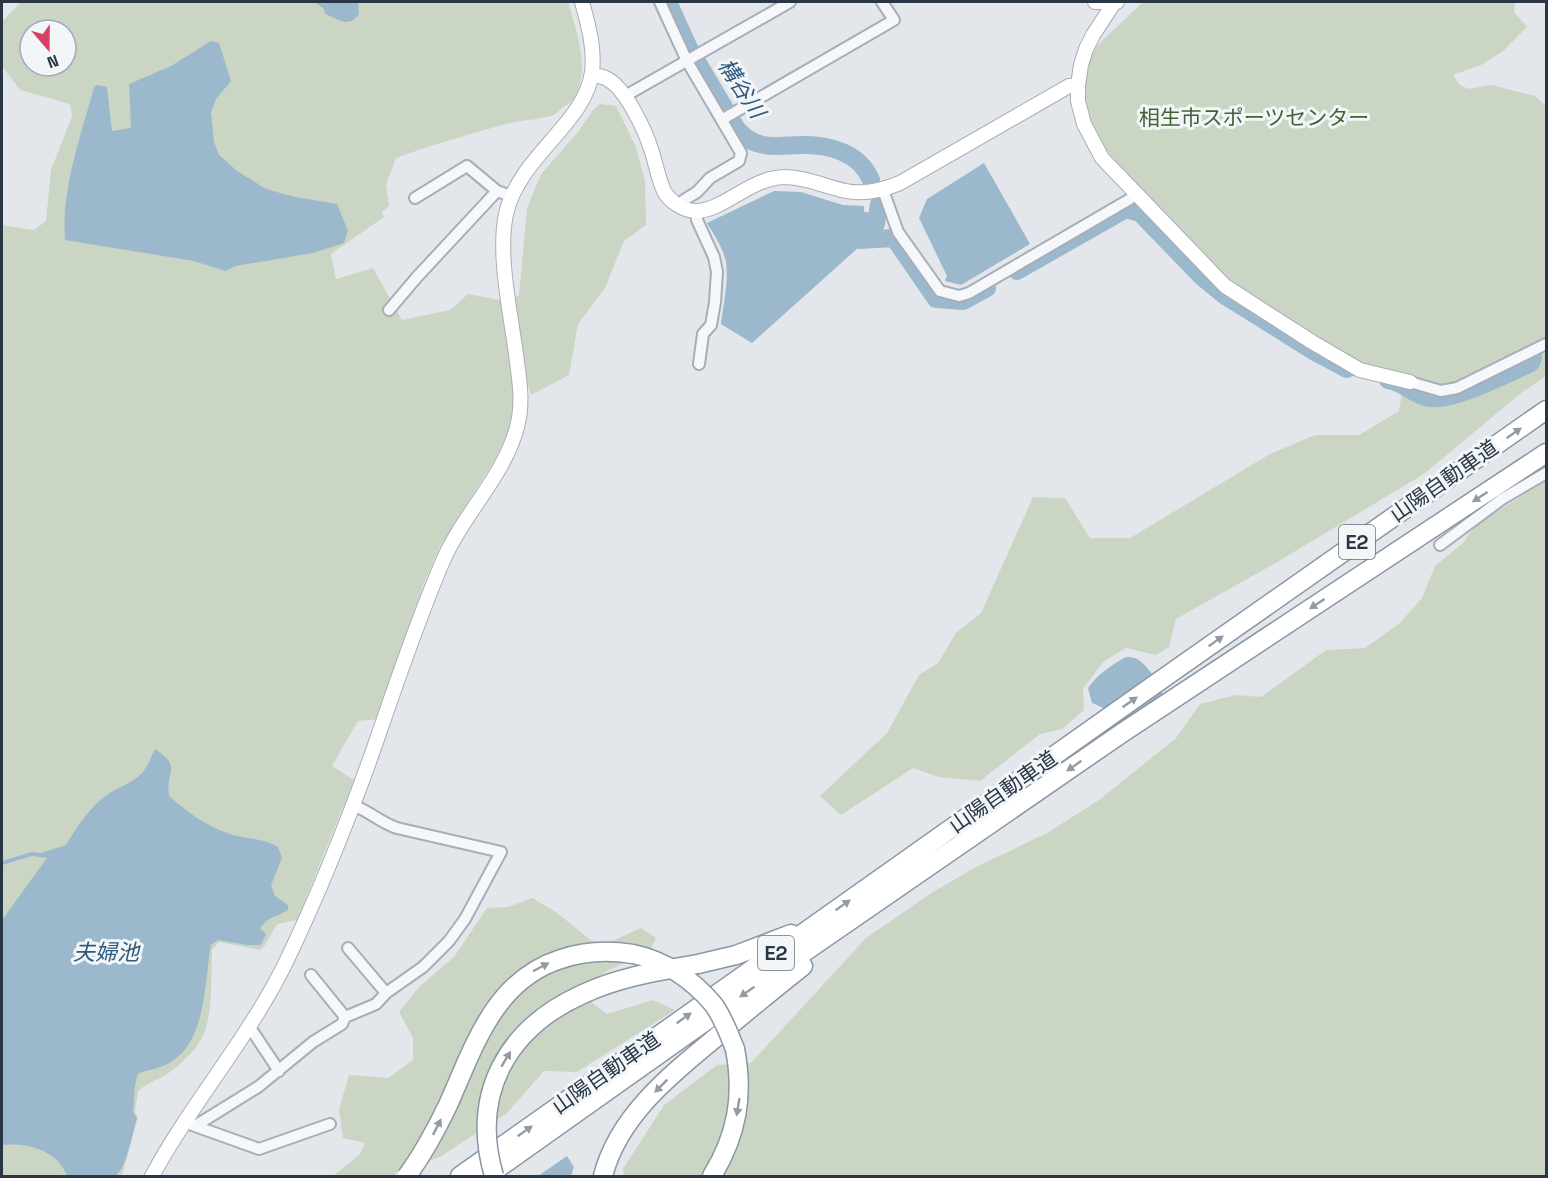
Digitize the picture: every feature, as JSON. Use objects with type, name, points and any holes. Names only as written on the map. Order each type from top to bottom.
[{"type":"highway","name":"山陽自動車道","points":[[460,1176],[1546,410]]},
{"type":"highway","name":"山陽自動車道","points":[[487,1176],[748,991],[1122,733],[1546,453]]},
{"type":"highway","points":[[603,1176],[626,1126],[661,1085],[736,1020],[916,875]]},
{"type":"highway","points":[[494,1176],[488,1140],[488,1104],[505,1058],[532,1025],[560,1006],[607,984],[638,975],[736,955],[811,928]]},
{"type":"highway","points":[[407,1176],[421,1157],[446,1108],[473,1044],[499,1001],[533,971],[551,962],[574,954],[619,952],[662,963],[699,988],[714,1005],[735,1049],[740,1095],[736,1120],[728,1146],[712,1176]]},
{"type":"street","points":[[153,1176],[190,1125],[285,964],[327,870],[352,806],[443,559],[505,459],[517,430],[521,393],[504,264],[505,217],[511,196],[530,165],[579,107],[587,91],[592,75],[592,43],[582,2]]},
{"type":"street","points":[[660,2],[727,116],[741,153],[739,161],[710,178],[697,192],[684,200],[681,207]]},
{"type":"street","points":[[625,96],[790,2]]},
{"type":"street","points":[[727,116],[894,20],[882,2]]},
{"type":"street","points":[[1095,2],[1115,2]]},
{"type":"street","points":[[1115,2],[1093,35],[1081,65],[1078,101],[1084,124],[1102,158],[1226,286],[1360,370],[1441,391],[1457,388],[1546,344]]},
{"type":"street","points":[[592,75],[609,80],[625,96],[651,148],[666,193],[681,207],[696,211],[708,209],[763,181],[784,177],[804,179],[847,192],[863,193],[883,190],[900,183],[1069,86],[1078,85]]},
{"type":"street","points":[[415,198],[467,166],[497,192],[501,191],[511,196]]},
{"type":"street","points":[[883,190],[898,232],[919,262],[940,291],[959,296],[1130,200],[1136,193]]},
{"type":"street","points":[[389,310],[497,192]]},
{"type":"street","points":[[696,211],[710,244],[717,272],[711,326],[703,334],[699,364]]},
{"type":"street","points":[[1440,545],[1502,499],[1546,473]]},
{"type":"street","points":[[190,1125],[258,1087],[313,1042],[342,1024],[345,1017],[376,1004],[386,993],[423,967],[449,941],[465,919],[501,852],[384,824],[362,808],[352,806]]},
{"type":"street","points":[[348,948],[386,993]]},
{"type":"street","points":[[311,975],[345,1017]]},
{"type":"street","points":[[249,1026],[279,1071]]},
{"type":"street","points":[[190,1125],[259,1149],[330,1124]]},
{"type":"green space","points":[[21,2],[568,2],[581,51],[582,65],[579,89],[572,101],[551,116],[506,124],[396,158],[386,184],[389,206],[382,212],[384,217],[331,254],[336,279],[373,268],[402,320],[450,310],[468,294],[501,300],[519,296],[527,208],[541,174],[600,104],[616,106],[636,147],[645,181],[646,225],[624,241],[605,288],[578,324],[569,375],[531,395],[524,372],[515,386],[508,433],[494,461],[440,546],[425,581],[377,719],[358,721],[332,766],[354,780],[297,920],[277,924],[260,950],[219,942],[212,950],[211,996],[206,1030],[199,1043],[184,1061],[138,1091],[135,1112],[138,1117],[122,1176],[2,1176],[2,225],[34,230],[46,221],[51,170],[72,116],[70,104],[20,90],[2,66],[2,22]]},
{"type":"green space","name":"相生市スポーツセンター","points":[[1143,2],[1515,2],[1514,12],[1527,27],[1503,51],[1481,65],[1453,75],[1459,84],[1468,89],[1491,85],[1535,96],[1546,106],[1546,376],[1521,393],[1424,474],[1274,564],[1176,619],[1169,647],[1156,655],[1126,648],[1103,662],[1083,689],[1084,710],[1062,729],[1040,734],[980,781],[939,777],[913,768],[841,815],[820,796],[887,733],[919,675],[938,663],[956,633],[981,613],[1033,497],[1065,498],[1090,538],[1130,538],[1270,454],[1315,435],[1359,435],[1399,411],[1402,393],[1234,286],[1160,213],[1104,147],[1089,116],[1083,82],[1087,55]]},
{"type":"green space","points":[[1546,481],[1546,1176],[624,1176],[623,1169],[664,1105],[717,1065],[751,1063],[866,938],[933,892],[976,867],[1047,833],[1099,800],[1176,738],[1200,704],[1236,695],[1261,697],[1326,650],[1365,648],[1400,623],[1422,598],[1435,566],[1464,542],[1475,525]]},
{"type":"green space","points":[[532,898],[556,912],[592,941],[608,943],[641,928],[656,938],[650,951],[605,972],[580,993],[607,1014],[653,1000],[675,1010],[577,1072],[544,1071],[507,1113],[440,1157],[397,1172],[393,1176],[333,1176],[360,1154],[365,1143],[343,1138],[339,1109],[349,1075],[388,1078],[413,1060],[413,1038],[399,1012],[419,987],[454,957],[487,908],[508,907]]},
{"type":"water","points":[[315,2],[358,2],[359,14],[351,21],[343,22],[325,14],[324,9]]},
{"type":"water","points":[[211,41],[219,43],[231,81],[216,99],[211,112],[214,142],[219,155],[237,171],[266,189],[295,197],[337,204],[348,231],[344,243],[313,253],[236,266],[225,271],[194,261],[65,240],[69,182],[94,87],[97,85],[107,87],[112,131],[131,128],[129,84],[171,66]]},
{"type":"water","points":[[984,163],[1030,244],[961,285],[945,281],[947,276],[919,218],[927,199]]},
{"type":"water","points":[[774,191],[801,192],[843,205],[864,206],[865,230],[859,233],[859,247],[752,343],[721,324],[726,285],[726,262],[721,247],[707,223]]},
{"type":"water","points":[[1126,657],[1142,662],[1156,680],[1161,691],[1165,702],[1165,712],[1161,719],[1153,723],[1138,722],[1122,717],[1092,703],[1088,688],[1105,671]]},
{"type":"water","name":"夫婦池","points":[[155,749],[171,765],[169,796],[183,808],[224,832],[256,839],[278,847],[282,858],[271,885],[275,896],[288,905],[288,910],[269,919],[263,925],[260,929],[266,934],[261,945],[218,940],[211,945],[202,1010],[191,1041],[169,1063],[138,1074],[133,1112],[137,1118],[120,1172],[106,1177],[68,1176],[58,1161],[42,1150],[15,1144],[2,1145],[2,920],[47,858],[32,856],[2,865],[2,861],[66,845],[79,824],[96,804],[141,774]]},
{"type":"water","points":[[567,1156],[574,1167],[571,1176],[538,1176]]},
{"type":"waterway","name":"構谷川","points":[[668,2],[689,48],[737,129],[753,142],[765,145],[812,145],[842,152],[859,163],[871,180]]},
{"type":"waterway","name":"構谷川","points":[[865,221],[876,224],[879,204]]},
{"type":"waterway","points":[[1017,271],[1126,209],[1140,213],[1202,277],[1224,295],[1315,352],[1347,369]]},
{"type":"waterway","points":[[859,240],[894,238],[936,299],[963,301],[987,288]]},
{"type":"waterway","points":[[1388,380],[1399,383],[1424,397],[1440,398],[1452,396],[1495,380],[1531,363],[1533,358]]}]
